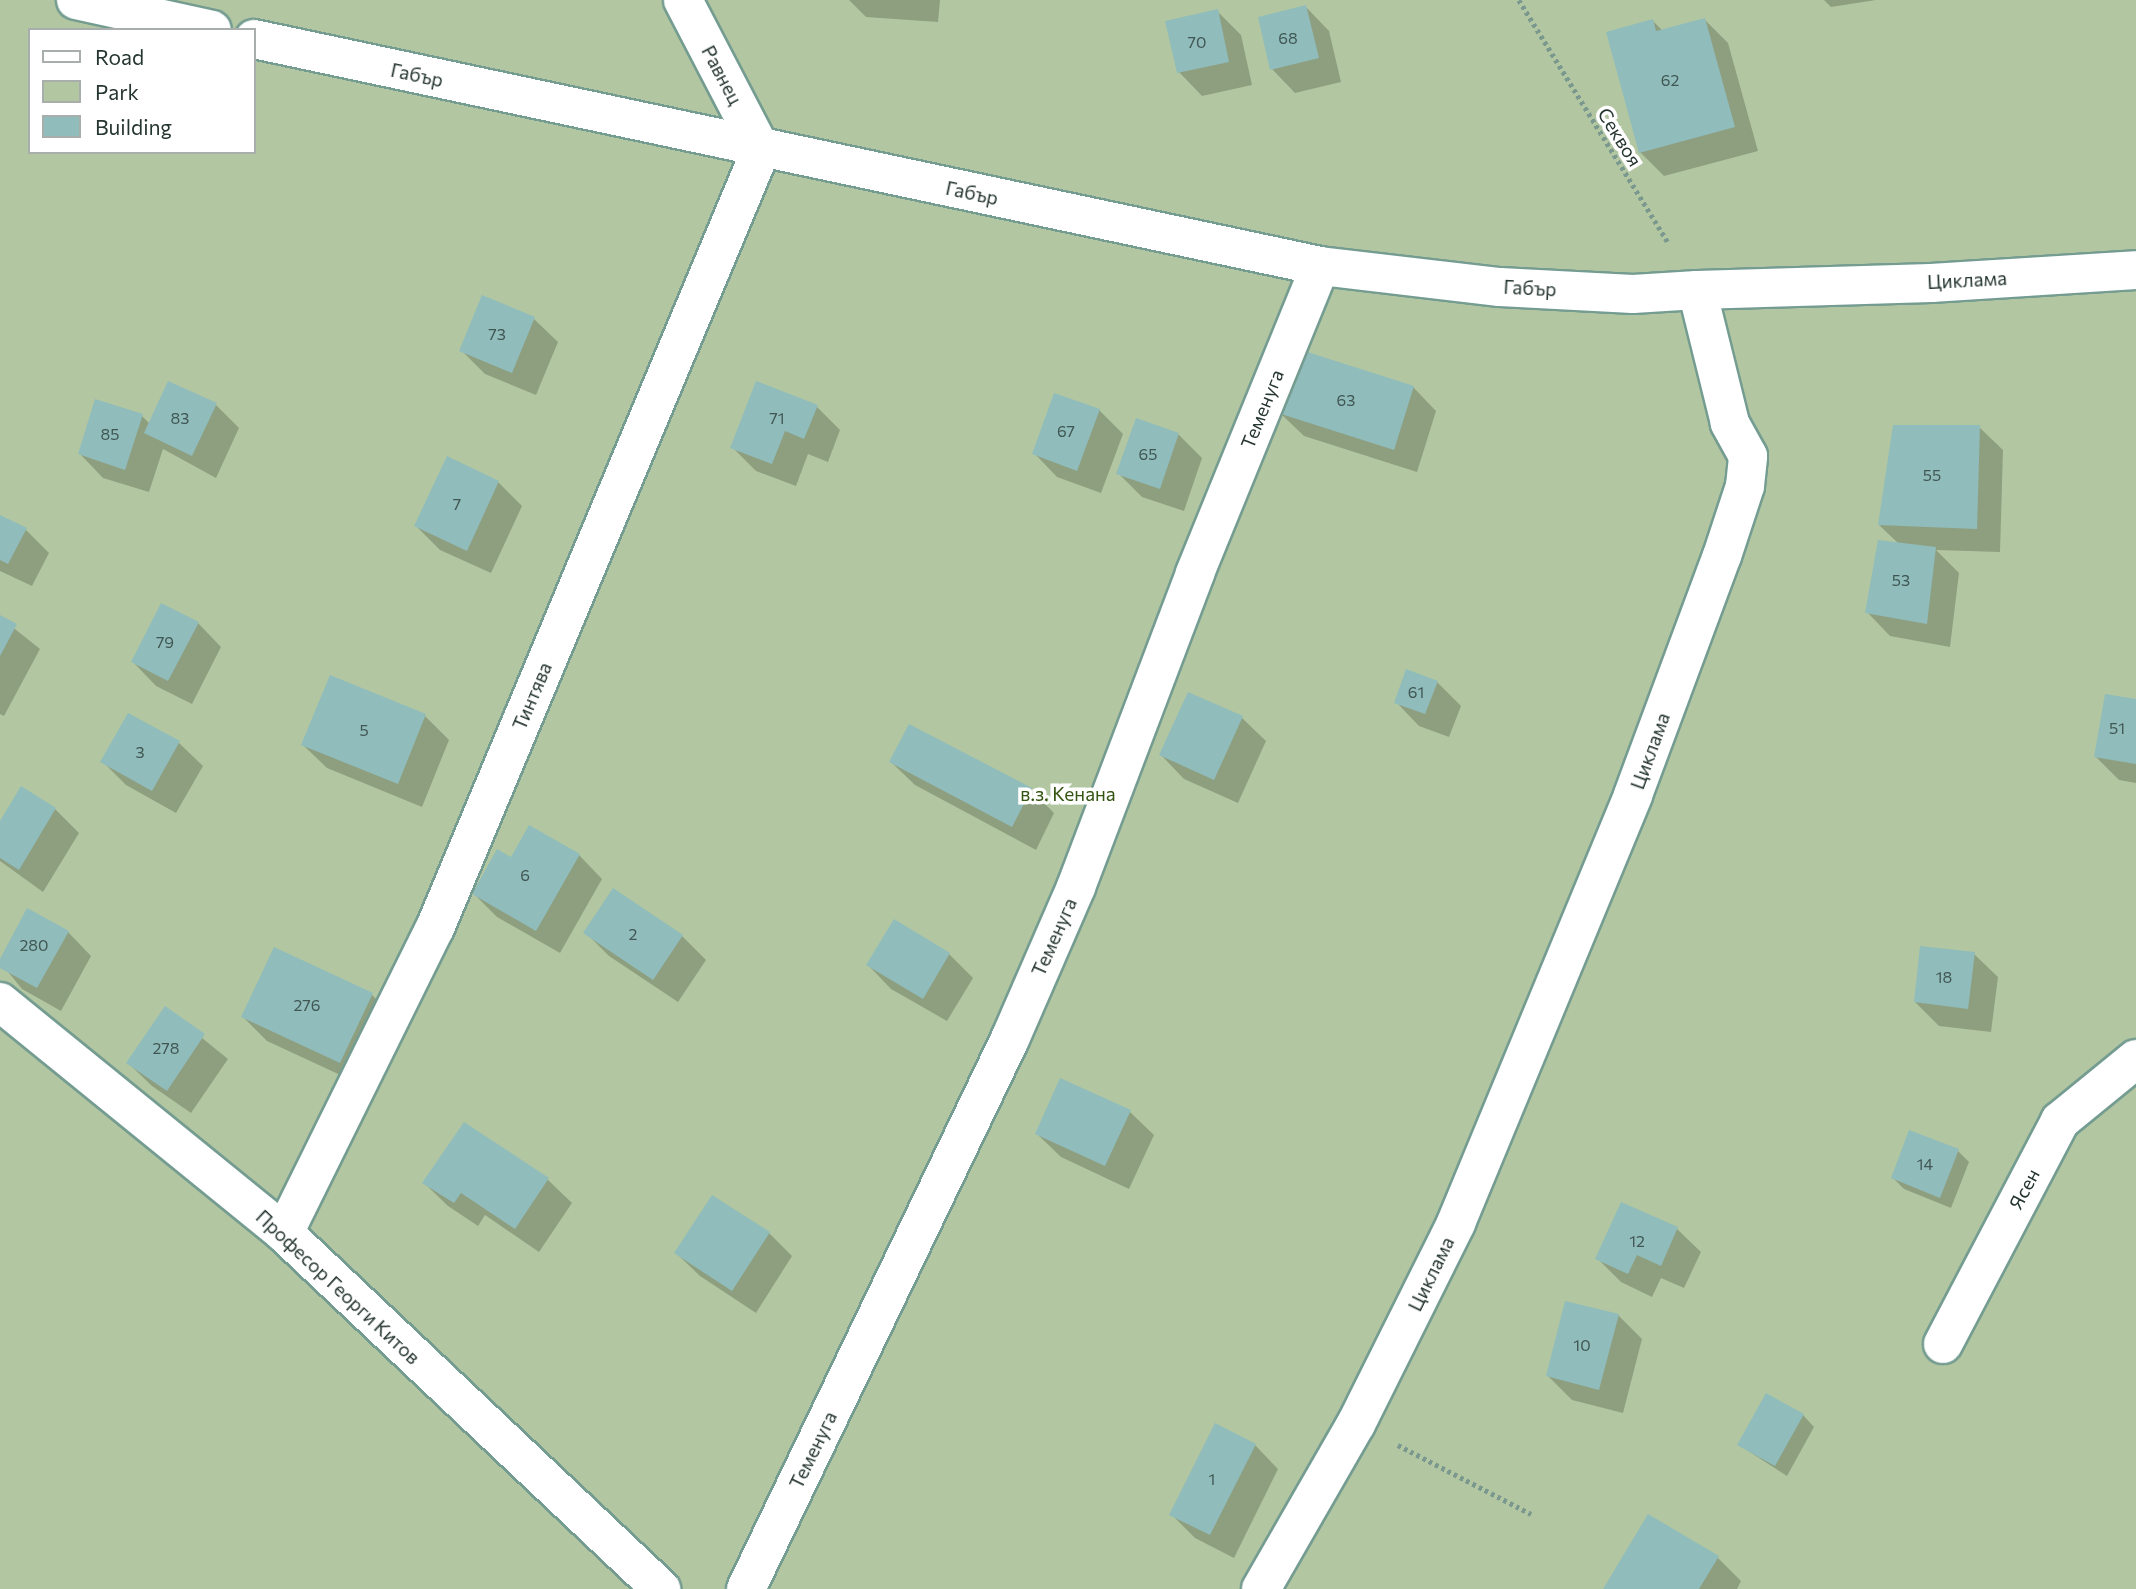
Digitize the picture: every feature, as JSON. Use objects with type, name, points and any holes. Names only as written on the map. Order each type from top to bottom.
[{"type":"street","points":[[76,0],[203,28]]},
{"type":"street","name":"Равнец","points":[[683,0],[761,150]]},
{"type":"street","name":"Габър","points":[[256,39],[761,150],[1320,266],[1513,288],[1633,294],[1697,290]]},
{"type":"street","name":"Тинтява","points":[[284,1233],[435,928],[761,150]]},
{"type":"street","name":"Теменуга","points":[[746,1589],[1010,1039],[1076,887],[1200,560],[1320,266]]},
{"type":"street","name":"Циклама","points":[[1261,1589],[1356,1424],[1462,1210],[1633,795],[1745,486],[1748,456],[1730,423],[1697,290],[1931,283],[2136,270]]},
{"type":"street","name":"Професор Георги Китов","points":[[0,1002],[284,1233],[662,1589]]},
{"type":"street","name":"Ясен","points":[[1943,1344],[2060,1121],[2136,1059]]},
{"type":"path","name":"Секвоя","points":[[1519,0],[1697,290]]},
{"type":"path","points":[[1356,1424],[1531,1514]]},
{"type":"green space","name":"в.з. Кенана","points":[[0,0],[2136,0],[2136,1589],[0,1589]]},
{"type":"building","points":[[1306,5],[1319,58],[1270,70],[1258,17]]},
{"type":"building","points":[[1218,9],[1229,62],[1177,73],[1165,21]]},
{"type":"building","points":[[1705,18],[1735,127],[1639,153],[1606,32],[1653,19],[1656,31]]},
{"type":"building","points":[[482,295],[535,317],[512,373],[459,351]]},
{"type":"building","points":[[1298,349],[1414,386],[1394,450],[1278,413]]},
{"type":"building","points":[[168,381],[217,403],[192,456],[144,433]]},
{"type":"building","points":[[756,381],[818,405],[804,439],[785,431],[772,464],[730,448]]},
{"type":"building","points":[[1054,393],[1100,409],[1077,471],[1032,454]]},
{"type":"building","points":[[95,399],[143,414],[125,470],[78,454]]},
{"type":"building","points":[[1136,418],[1179,433],[1160,489],[1116,474]]},
{"type":"building","points":[[1893,425],[1980,425],[1977,529],[1878,525]]},
{"type":"building","points":[[447,456],[499,481],[467,551],[414,526]]},
{"type":"building","points":[[0,515],[27,528],[8,564],[0,560]]},
{"type":"building","points":[[1878,540],[1936,547],[1927,624],[1865,613]]},
{"type":"building","points":[[161,603],[199,622],[168,681],[131,662]]},
{"type":"building","points":[[0,615],[17,624],[0,656]]},
{"type":"building","points":[[1406,669],[1438,681],[1425,714],[1394,703]]},
{"type":"building","points":[[330,675],[426,714],[398,784],[301,745]]},
{"type":"building","points":[[1188,692],[1243,716],[1214,780],[1159,755]]},
{"type":"building","points":[[2105,694],[2136,699],[2136,764],[2094,757]]},
{"type":"building","points":[[128,713],[180,741],[152,791],[100,762]]},
{"type":"building","points":[[909,724],[1032,788],[1012,827],[889,762]]},
{"type":"building","points":[[21,786],[56,808],[19,870],[0,858],[0,821]]},
{"type":"building","points":[[529,825],[580,854],[536,931],[472,894],[497,849],[511,857]]},
{"type":"building","points":[[613,888],[683,935],[653,980],[583,933]]},
{"type":"building","points":[[27,908],[69,931],[37,988],[0,968],[0,959]]},
{"type":"building","points":[[894,919],[950,953],[923,999],[866,965]]},
{"type":"building","points":[[1920,946],[1975,952],[1968,1009],[1914,1002]]},
{"type":"building","points":[[274,947],[373,993],[340,1063],[241,1017]]},
{"type":"building","points":[[165,1006],[205,1034],[167,1091],[126,1063]]},
{"type":"building","points":[[1060,1078],[1131,1110],[1105,1166],[1035,1134]]},
{"type":"building","points":[[464,1122],[549,1178],[515,1229],[461,1193],[454,1203],[422,1183]]},
{"type":"building","points":[[1909,1130],[1959,1149],[1940,1198],[1891,1178]]},
{"type":"building","points":[[712,1195],[770,1232],[732,1291],[674,1253]]},
{"type":"building","points":[[1621,1202],[1678,1227],[1661,1266],[1637,1255],[1628,1274],[1595,1259]]},
{"type":"building","points":[[1565,1301],[1619,1314],[1599,1390],[1546,1376]]},
{"type":"building","points":[[1766,1393],[1804,1414],[1775,1466],[1737,1445]]},
{"type":"building","points":[[1215,1423],[1256,1444],[1210,1535],[1169,1515]]},
{"type":"building","points":[[1648,1514],[1719,1556],[1699,1589],[1603,1589]]}]
